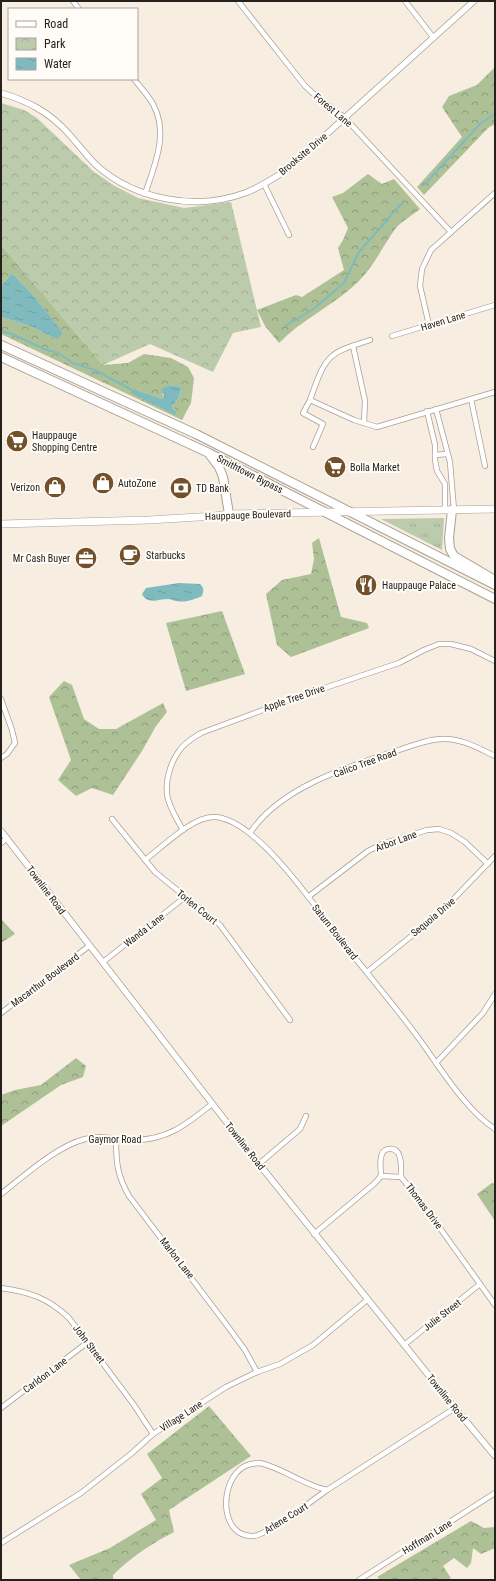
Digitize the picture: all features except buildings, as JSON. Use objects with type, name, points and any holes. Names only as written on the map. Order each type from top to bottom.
[{"type":"highway","name":"Smithtown Bypass","points":[[1,345],[196,434],[495,585]]},
{"type":"highway","name":"Smithtown Bypass","points":[[1,357],[209,453],[495,599]]},
{"type":"highway","points":[[209,453],[219,467],[223,477],[229,514]]},
{"type":"highway","points":[[450,510],[449,542],[450,549],[454,556],[495,580]]},
{"type":"main road","name":"Hauppauge Boulevard","points":[[1,524],[148,520],[229,514],[495,509]]},
{"type":"street","name":"Forest Lane","points":[[238,1],[305,86],[345,118],[451,232]]},
{"type":"street","points":[[404,1],[433,38]]},
{"type":"street","name":"Brooksite Drive","points":[[1,93],[36,106],[67,132],[98,166],[129,186],[145,194],[173,200],[212,201],[244,193],[264,184],[288,169],[474,1]]},
{"type":"street","points":[[135,80],[153,103],[160,121],[161,138],[145,194]]},
{"type":"street","points":[[264,184],[289,235]]},
{"type":"street","points":[[429,325],[420,286],[422,269],[431,250],[494,195]]},
{"type":"street","name":"Haven Lane","points":[[392,336],[495,305]]},
{"type":"street","points":[[313,447],[323,424],[303,413],[322,370],[330,358],[342,350],[370,340]]},
{"type":"street","points":[[353,346],[364,400],[364,423]]},
{"type":"street","points":[[310,400],[354,420],[377,426],[495,392]]},
{"type":"street","points":[[471,399],[485,466]]},
{"type":"street","points":[[436,409],[452,482],[450,510]]},
{"type":"street","points":[[427,411],[436,445],[435,455],[438,471],[445,484],[450,510]]},
{"type":"street","points":[[435,455],[447,454]]},
{"type":"street","name":"Apple Tree Drive","points":[[183,830],[173,813],[168,798],[167,783],[171,766],[179,751],[188,742],[201,733],[298,696],[399,663],[424,650],[440,644],[451,644],[471,648],[495,661]]},
{"type":"street","points":[[1,699],[15,743],[7,754],[1,758]]},
{"type":"street","name":"Calico Tree Road","points":[[250,833],[258,820],[275,805],[289,796],[346,768],[425,742],[444,739],[461,741],[495,756]]},
{"type":"street","name":"Saturn Boulevard","points":[[145,860],[183,830],[200,820],[212,817],[221,818],[250,833],[281,864],[308,897],[414,1032],[460,1095],[484,1120],[495,1129]]},
{"type":"street","name":"Torlen Court","points":[[112,819],[155,872],[220,925],[290,1020]]},
{"type":"street","name":"Arbor Lane","points":[[308,897],[368,851],[382,844],[427,830],[439,829],[452,833],[465,842],[488,864]]},
{"type":"street","name":"Townline Road","points":[[1,831],[258,1164],[495,1456]]},
{"type":"street","points":[[1,843],[7,838]]},
{"type":"street","name":"Sequoia Drive","points":[[366,972],[441,912],[495,856]]},
{"type":"street","name":"Wanda Lane","points":[[102,962],[185,897]]},
{"type":"street","name":"Macarthur Boulevard","points":[[1,1013],[89,946]]},
{"type":"street","points":[[436,1063],[483,1013],[495,994]]},
{"type":"street","name":"Gaymor Road","points":[[1,1194],[56,1152],[69,1145],[86,1139],[149,1139],[165,1136],[179,1129],[212,1104]]},
{"type":"street","points":[[258,1164],[300,1129],[306,1116]]},
{"type":"street","name":"Marlon Lane","points":[[116,1138],[116,1161],[118,1173],[129,1196],[229,1328],[245,1350],[257,1372]]},
{"type":"street","points":[[314,1234],[376,1183],[381,1176],[381,1155],[385,1150],[391,1148],[396,1150],[400,1156],[401,1177]]},
{"type":"street","name":"Thomas Drive","points":[[381,1176],[401,1177],[422,1203],[495,1305]]},
{"type":"street","name":"Julie Street","points":[[404,1345],[480,1284]]},
{"type":"street","name":"John Street","points":[[1,1288],[31,1293],[57,1307],[69,1318],[134,1405],[153,1434]]},
{"type":"street","name":"Village Lane","points":[[1,1543],[81,1493],[132,1453],[153,1434],[226,1387],[257,1372],[280,1364],[313,1345],[367,1300]]},
{"type":"street","name":"Carldon Lane","points":[[1,1408],[88,1342]]},
{"type":"street","name":"Arlene Court","points":[[327,1490],[316,1488],[268,1465],[260,1463],[250,1464],[244,1466],[231,1482],[227,1494],[226,1507],[228,1517],[232,1526],[239,1532],[246,1535],[256,1536],[312,1502],[327,1490],[455,1408]]},
{"type":"street","name":"Hoffman Lane","points":[[359,1580],[495,1493]]},
{"type":"green space","points":[[495,67],[495,124],[488,128],[424,195],[417,187],[462,137],[442,107],[449,96],[477,85]]},
{"type":"green space","points":[[1,103],[24,110],[37,118],[94,172],[115,186],[138,198],[184,208],[231,202],[261,327],[233,333],[213,372],[150,344],[103,365],[1,245]]},
{"type":"green space","points":[[368,174],[382,184],[394,179],[420,209],[396,228],[365,275],[350,290],[288,334],[279,343],[265,326],[257,310],[296,295],[302,297],[344,270],[338,248],[348,228],[332,197],[343,193]]},
{"type":"green space","points":[[3,247],[103,365],[128,363],[144,354],[171,358],[188,367],[194,378],[191,403],[182,420],[1,334],[1,317],[30,326],[54,338],[59,329],[33,295],[12,273],[1,286],[1,248]],"holes":[[[170,385],[182,387],[178,399],[172,406],[175,410],[132,390],[137,390],[162,399],[164,398],[162,394]]]},
{"type":"green space","points":[[444,518],[442,550],[381,519]]},
{"type":"green space","points":[[319,538],[341,617],[367,623],[369,628],[291,657],[277,645],[266,594],[282,580],[311,574],[314,559],[312,543]]},
{"type":"green space","points":[[222,611],[245,674],[186,691],[166,623]]},
{"type":"green space","points":[[64,681],[72,685],[84,719],[99,729],[116,729],[163,703],[167,712],[156,726],[142,751],[113,795],[92,788],[76,796],[58,780],[71,760],[49,697]]},
{"type":"green space","points":[[1,919],[15,934],[1,943]]},
{"type":"green space","points":[[76,1058],[86,1066],[83,1077],[61,1085],[1,1126],[1,1095],[15,1090],[41,1085]]},
{"type":"green space","points":[[492,1183],[495,1184],[495,1221],[477,1194]]},
{"type":"green space","points":[[209,1406],[251,1456],[169,1510],[174,1532],[149,1546],[120,1568],[113,1575],[113,1580],[81,1580],[69,1565],[110,1548],[156,1520],[141,1494],[162,1478],[147,1454]]},
{"type":"green space","points":[[471,1521],[484,1528],[495,1527],[495,1548],[481,1554],[473,1548],[471,1563],[467,1568],[454,1558],[443,1566],[451,1578],[447,1580],[381,1580],[377,1577]]},
{"type":"water","points":[[12,273],[33,295],[60,329],[63,334],[58,338],[54,338],[30,326],[1,317],[1,286]]},
{"type":"water","points":[[170,385],[182,387],[178,399],[172,406],[176,413],[175,415],[133,394],[132,390],[137,390],[162,399],[164,397],[161,389]]},
{"type":"water","points":[[179,583],[200,584],[203,589],[202,596],[183,601],[168,599],[154,601],[147,599],[142,594],[146,588]]},
{"type":"waterway","points":[[424,185],[481,123],[495,114]]},
{"type":"waterway","points":[[285,326],[312,310],[344,283],[359,252],[401,204]]},
{"type":"waterway","points":[[1,330],[44,349],[58,353],[73,363],[97,371],[132,390]]},
{"type":"place","name":"Hauppauge Shopping Centre","points":[[17,441]]},
{"type":"place","name":"Bolla Market","points":[[335,467]]},
{"type":"place","name":"AutoZone","points":[[103,483]]},
{"type":"place","name":"Verizon","points":[[55,487]]},
{"type":"place","name":"TD Bank","points":[[181,488]]},
{"type":"place","name":"Starbucks","points":[[130,555]]},
{"type":"place","name":"Mr Cash Buyer","points":[[86,558]]},
{"type":"place","name":"Hauppauge Palace","points":[[366,585]]}]
